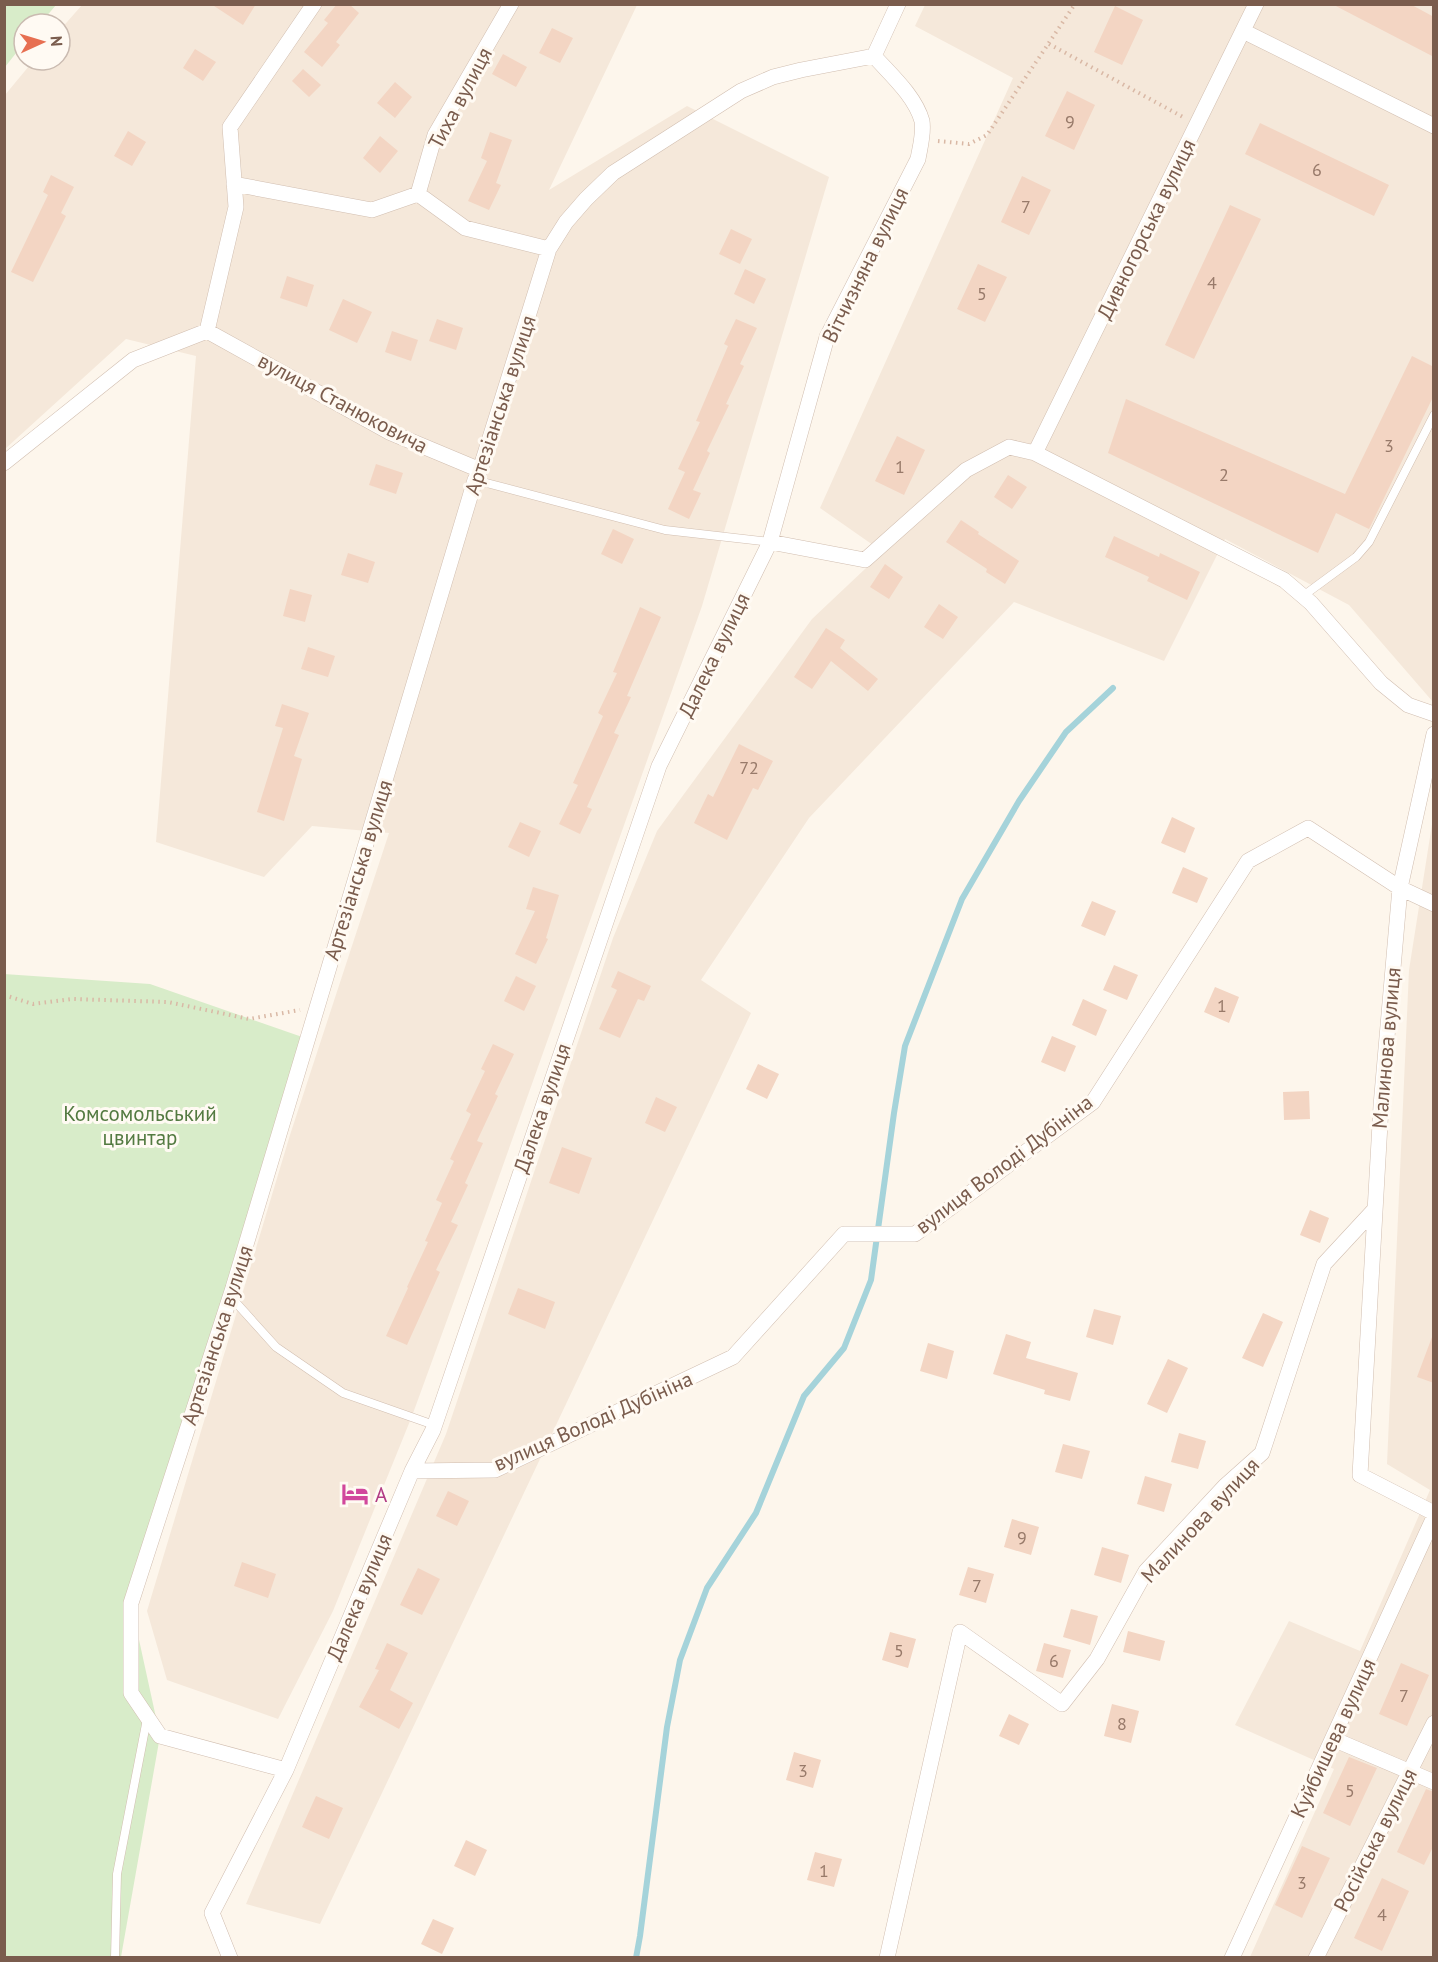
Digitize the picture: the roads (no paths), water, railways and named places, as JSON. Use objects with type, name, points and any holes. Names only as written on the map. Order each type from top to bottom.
[{"type":"street","points":[[4,463],[133,360],[207,331],[236,207],[230,127],[314,4]]},
{"type":"street","name":"Тиха вулиця","points":[[418,194],[435,135],[511,4]]},
{"type":"street","points":[[874,56],[898,4]]},
{"type":"street","name":"Дивногорська вулиця","points":[[1035,453],[1256,4]]},
{"type":"street","points":[[1243,31],[1434,126]]},
{"type":"street","name":"Вітчизняна вулиця","points":[[770,542],[827,337],[918,159],[922,140],[922,123],[915,103],[874,56]]},
{"type":"street","name":"Артезіанська вулиця","points":[[286,1770],[160,1736],[131,1693],[131,1603],[230,1296],[478,475],[549,249],[566,222],[613,173],[741,91],[791,72],[874,56]]},
{"type":"street","points":[[234,184],[372,210],[418,194],[465,228],[549,249]]},
{"type":"street","name":"вулиця Станюковича","points":[[207,331],[389,432],[478,475]]},
{"type":"street","points":[[770,542],[865,560],[966,470],[1009,447],[1035,453],[1284,580],[1303,596],[1381,683],[1408,705],[1434,714]]},
{"type":"street","name":"Далека вулиця","points":[[230,1958],[212,1913],[286,1770],[412,1471],[434,1425],[659,766],[770,542]]},
{"type":"street","points":[[1434,734],[1400,888],[1434,904]]},
{"type":"street","name":"вулиця Володі Дубініна","points":[[412,1471],[495,1470],[733,1357],[844,1234],[915,1234],[1093,1102],[1248,861],[1308,828],[1400,888]]},
{"type":"street","name":"Малинова вулиця","points":[[1400,888],[1381,1106],[1360,1475],[1434,1515]]},
{"type":"street","name":"Малинова вулиця","points":[[887,1958],[960,1632],[1062,1704],[1097,1659],[1146,1571],[1225,1486],[1262,1454],[1324,1264],[1375,1209]]},
{"type":"street","name":"Куйбишева вулиця","points":[[1232,1958],[1434,1515]]},
{"type":"street","name":"Російська вулиця","points":[[1316,1958],[1434,1723]]},
{"type":"street","points":[[1333,1739],[1434,1782]]},
{"type":"lane","points":[[1303,596],[1356,557],[1369,542],[1434,415]]},
{"type":"lane","points":[[478,475],[665,530],[770,542]]},
{"type":"lane","points":[[230,1296],[276,1347],[343,1393],[434,1425]]},
{"type":"lane","points":[[116,1958],[117,1874],[147,1717]]},
{"type":"waterway","points":[[636,1958],[667,1727],[680,1660],[707,1588],[756,1513],[804,1396],[844,1348],[871,1280],[905,1046],[962,899],[1019,801],[1066,732],[1113,688]]},
{"type":"place","name":"А","points":[[355,1494]]},
{"type":"park label","name":"Комсомольський цвинтар","points":[[140,1125]]}]
